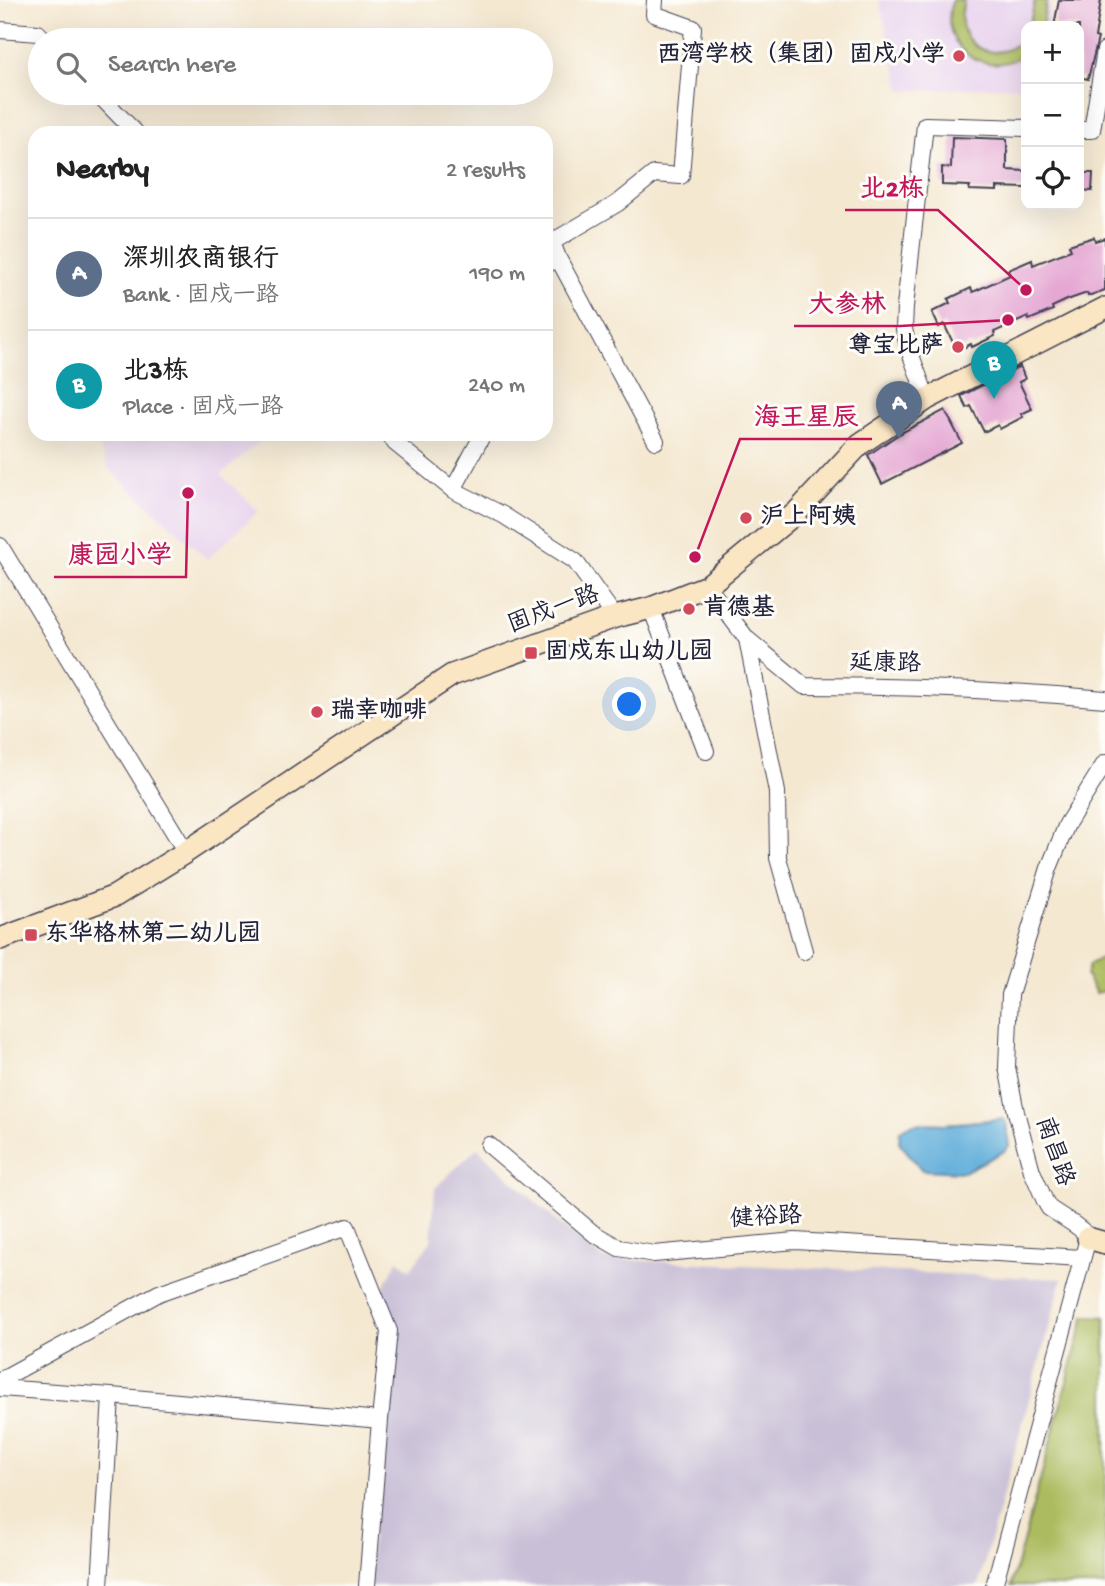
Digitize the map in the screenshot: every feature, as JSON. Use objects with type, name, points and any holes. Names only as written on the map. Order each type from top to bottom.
[{"type":"street","points":[[553,241],[618,203],[654,174],[681,176],[693,29],[654,14],[655,0]]},
{"type":"street","points":[[0,30],[28,32]]},
{"type":"street","points":[[1084,130],[1092,131],[1105,50]]},
{"type":"street","points":[[109,105],[129,126]]},
{"type":"street","points":[[927,399],[904,329],[925,125],[1021,128]]},
{"type":"street","points":[[553,263],[656,440]]},
{"type":"street","name":"固戍一路","points":[[0,939],[115,896],[186,852],[452,675],[707,586],[797,512],[860,444],[927,399],[1105,308]]},
{"type":"street","points":[[394,441],[453,490],[503,515],[575,561],[615,617]]},
{"type":"street","points":[[453,490],[479,441]]},
{"type":"street","points":[[0,546],[186,852]]},
{"type":"street","name":"延康路","points":[[707,586],[747,639],[804,686],[1015,691],[1105,699]]},
{"type":"street","points":[[650,608],[706,751]]},
{"type":"street","points":[[747,639],[777,792],[778,858],[804,951]]},
{"type":"street","name":"南昌路","points":[[1092,1246],[1075,1225],[1049,1208],[1031,1171],[1007,1067],[1010,995],[1049,868],[1067,824],[1105,762]]},
{"type":"street","name":"健裕路","points":[[489,1145],[593,1233],[619,1248],[654,1254],[795,1241],[1092,1246]]},
{"type":"street","points":[[0,1380],[159,1293],[347,1227],[389,1331],[367,1586]]},
{"type":"street","points":[[994,1586],[1092,1246]]},
{"type":"street","points":[[0,1388],[380,1420]]},
{"type":"street","points":[[100,1586],[111,1396]]},
{"type":"shaded area","name":"西湾学校（集团）固戍小学","points":[[879,0],[1051,0],[1048,21],[1021,21],[1021,86],[901,91]]},
{"type":"shaded area","points":[[97,441],[259,441],[221,475],[259,511],[207,559],[109,469]]},
{"type":"shaded area","points":[[477,1148],[564,1228],[604,1259],[1062,1279],[978,1586],[368,1586],[389,1331],[380,1293],[398,1260],[410,1270],[431,1241],[435,1188]]},
{"type":"green space","points":[[952,0],[964,0],[962,25],[975,45],[992,52],[1002,51],[1021,40],[1021,56],[1002,63],[990,63],[968,55],[953,35],[949,22]]},
{"type":"green space","points":[[1035,0],[1047,0],[1043,21],[1030,21]]},
{"type":"green space","points":[[1105,956],[1105,991],[1096,993],[1086,976],[1089,965]]},
{"type":"green space","points":[[1085,1316],[1105,1317],[1105,1586],[1011,1586]]},
{"type":"water","points":[[1003,1119],[1006,1122],[1009,1146],[1003,1152],[964,1172],[922,1170],[899,1142],[900,1130],[912,1125]]},
{"type":"building","points":[[1059,0],[1101,0],[1095,37],[1098,38],[1088,79],[1084,78],[1084,21],[1055,21]]},
{"type":"building","points":[[952,137],[1007,139],[1007,170],[1021,171],[1021,188],[997,187],[997,191],[969,190],[970,186],[942,185],[942,167],[951,168]]},
{"type":"building","points":[[1084,173],[1093,173],[1092,191],[1084,190]]},
{"type":"building","points":[[1094,237],[1095,241],[1105,238],[1105,290],[1067,300],[1052,307],[1053,310],[1029,320],[1028,317],[994,332],[995,336],[957,351],[944,324],[939,327],[932,312],[950,303],[948,299],[971,288],[973,292],[1010,275],[1008,270],[1032,260],[1033,265],[1071,250],[1069,245]]},
{"type":"building","points":[[1020,366],[1025,379],[1019,382],[1032,409],[1000,429],[998,425],[984,432],[971,406],[967,408],[961,396]]},
{"type":"building","points":[[945,410],[962,443],[882,484],[868,455],[899,434]]},
{"type":"place","name":"西湾学校（集团）固戍小学","points":[[959,56]]},
{"type":"place","name":"北2栋","points":[[1026,290]]},
{"type":"place","name":"大参林","points":[[1008,320]]},
{"type":"place","name":"尊宝比萨","points":[[958,347]]},
{"type":"place","name":"北3栋","points":[[994,399]]},
{"type":"place","name":"深圳农商银行","points":[[899,439]]},
{"type":"place","name":"康园小学","points":[[188,493]]},
{"type":"place","name":"沪上阿姨","points":[[746,518]]},
{"type":"place","name":"海王星辰","points":[[695,557]]},
{"type":"place","name":"肯德基","points":[[689,609]]},
{"type":"place","name":"固戍东山幼儿园","points":[[531,653]]},
{"type":"place","name":"瑞幸咖啡","points":[[317,712]]},
{"type":"place","name":"东华格林第二幼儿园","points":[[31,935]]}]
